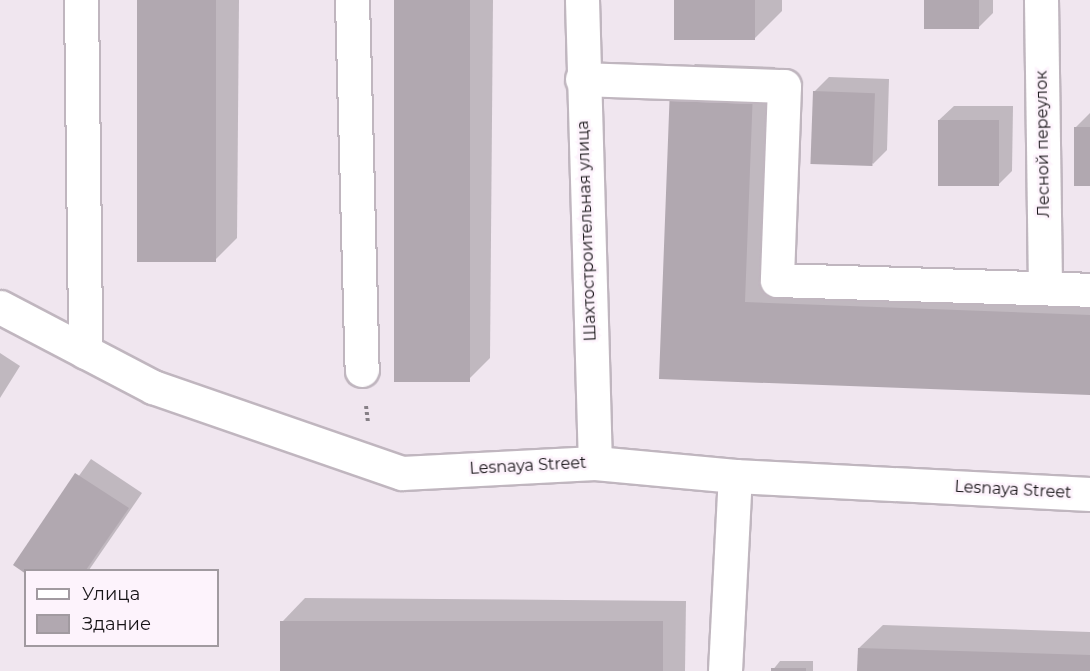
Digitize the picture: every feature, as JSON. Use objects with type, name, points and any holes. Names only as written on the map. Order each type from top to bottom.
[{"type":"street","points":[[81,0],[85,352]]},
{"type":"street","points":[[352,0],[362,370]]},
{"type":"street","name":"Шахтостроительная улица","points":[[582,0],[582,79],[595,463]]},
{"type":"street","name":"Лесной переулок","points":[[1041,0],[1045,287]]},
{"type":"street","points":[[582,79],[784,86],[777,280],[1090,290]]},
{"type":"street","name":"Lesnaya Street","points":[[0,307],[153,387],[402,473],[595,463],[735,477],[1090,494]]},
{"type":"street","points":[[725,671],[735,477]]},
{"type":"path","points":[[362,370],[374,465]]},
{"type":"building","points":[[137,0],[216,0],[216,262],[137,262]]},
{"type":"building","points":[[394,0],[470,0],[470,382],[394,382]]},
{"type":"building","points":[[674,0],[755,0],[755,40],[674,40]]},
{"type":"building","points":[[924,0],[979,0],[979,29],[924,29]]},
{"type":"building","points":[[670,87],[753,90],[745,302],[1090,315],[1090,395],[659,379]]},
{"type":"building","points":[[813,91],[875,93],[872,166],[810,164]]},
{"type":"building","points":[[938,120],[999,120],[999,186],[938,186]]},
{"type":"building","points":[[1074,127],[1090,127],[1090,186],[1074,186]]},
{"type":"building","points":[[75,473],[129,508],[87,569],[24,569],[24,573],[13,565]]},
{"type":"building","points":[[280,621],[663,621],[663,671],[280,671]]},
{"type":"building","points":[[858,648],[1090,655],[1090,671],[857,671]]},
{"type":"building","points":[[771,668],[806,668],[806,671],[771,671]]}]
